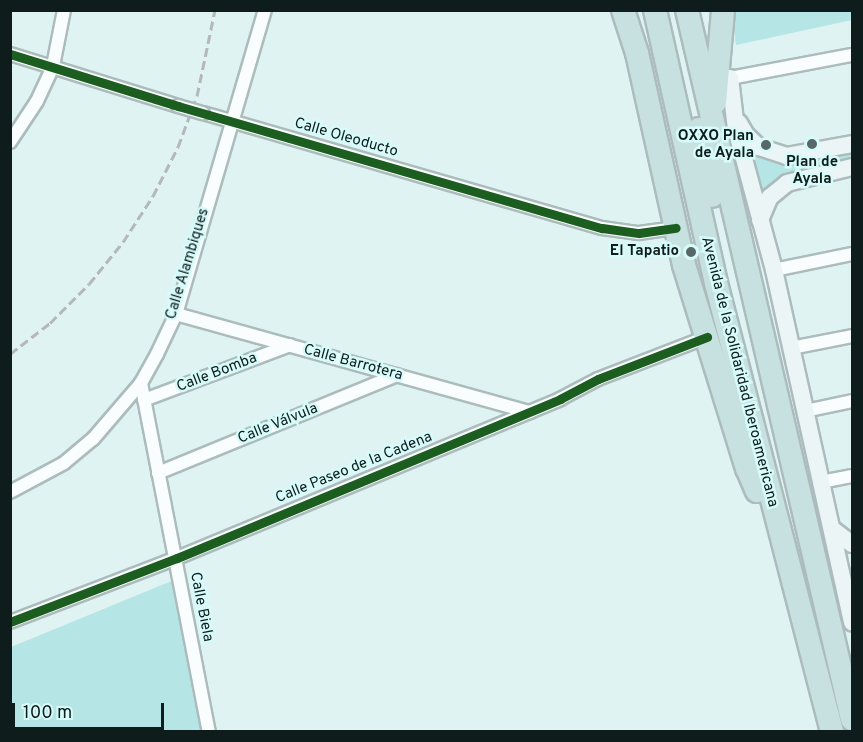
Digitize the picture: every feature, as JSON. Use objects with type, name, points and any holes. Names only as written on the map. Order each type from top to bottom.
[{"type":"highway","points":[[623,10],[638,53],[684,265],[747,468],[786,556]]},
{"type":"highway","name":"Avenida de la Solidaridad Iberoamericana","points":[[655,10],[716,283],[832,732]]},
{"type":"highway","points":[[671,10],[706,128]]},
{"type":"highway","points":[[687,10],[706,128]]},
{"type":"highway","points":[[706,128],[723,13]]},
{"type":"highway","points":[[723,13],[730,78]]},
{"type":"highway","points":[[663,47],[661,106],[664,171]]},
{"type":"highway","name":"Avenida de la Solidaridad Iberoamericana","points":[[706,128],[720,239],[763,405],[788,452],[852,719]]},
{"type":"street","points":[[10,142],[38,101],[53,66],[64,10]]},
{"type":"street","name":"Calle Alambiques","points":[[10,492],[64,463],[93,439],[141,383],[176,314],[230,121],[265,10]]},
{"type":"street","name":"Calle Oleoducto","points":[[10,54],[178,106],[602,228],[639,233],[676,228]]},
{"type":"street","points":[[852,55],[730,78],[736,129],[774,270],[832,530],[849,590],[852,622]]},
{"type":"street","points":[[733,101],[741,128],[752,141],[768,152],[786,156],[852,144]]},
{"type":"street","points":[[760,220],[770,197],[787,183],[852,167]]},
{"type":"street","points":[[774,270],[852,254]]},
{"type":"street","name":"Calle Barrotera","points":[[176,314],[530,412]]},
{"type":"street","points":[[791,348],[852,336]]},
{"type":"street","name":"Calle Paseo de la Cadena","points":[[10,622],[177,558],[530,412],[598,379],[706,337]]},
{"type":"street","name":"Calle Bomba","points":[[144,400],[290,345]]},
{"type":"street","name":"Calle Válvula","points":[[158,473],[397,375]]},
{"type":"street","name":"Calle Biela","points":[[141,383],[177,558],[209,732]]},
{"type":"street","points":[[805,411],[852,401]]},
{"type":"street","points":[[821,482],[852,476]]},
{"type":"street","points":[[832,530],[852,544]]},
{"type":"shaded area","points":[[735,11],[852,11],[852,20],[736,45],[733,23]]},
{"type":"shaded area","points":[[734,119],[785,156],[852,144],[852,166],[790,179],[759,213]]},
{"type":"shaded area","points":[[174,580],[201,731],[11,732],[11,647]]},
{"type":"railway","points":[[10,354],[50,323],[89,284],[123,242],[153,196],[178,147],[197,96],[215,10]]},
{"type":"cycle path","points":[[10,54],[178,106],[602,228],[639,233],[676,228]]},
{"type":"cycle path","points":[[10,622],[177,558],[560,399],[598,379],[707,337]]},
{"type":"place","name":"Plan de Ayala","points":[[812,144]]},
{"type":"place","name":"OXXO Plan de Ayala","points":[[766,145]]},
{"type":"place","name":"El Tapatio","points":[[691,252]]}]
